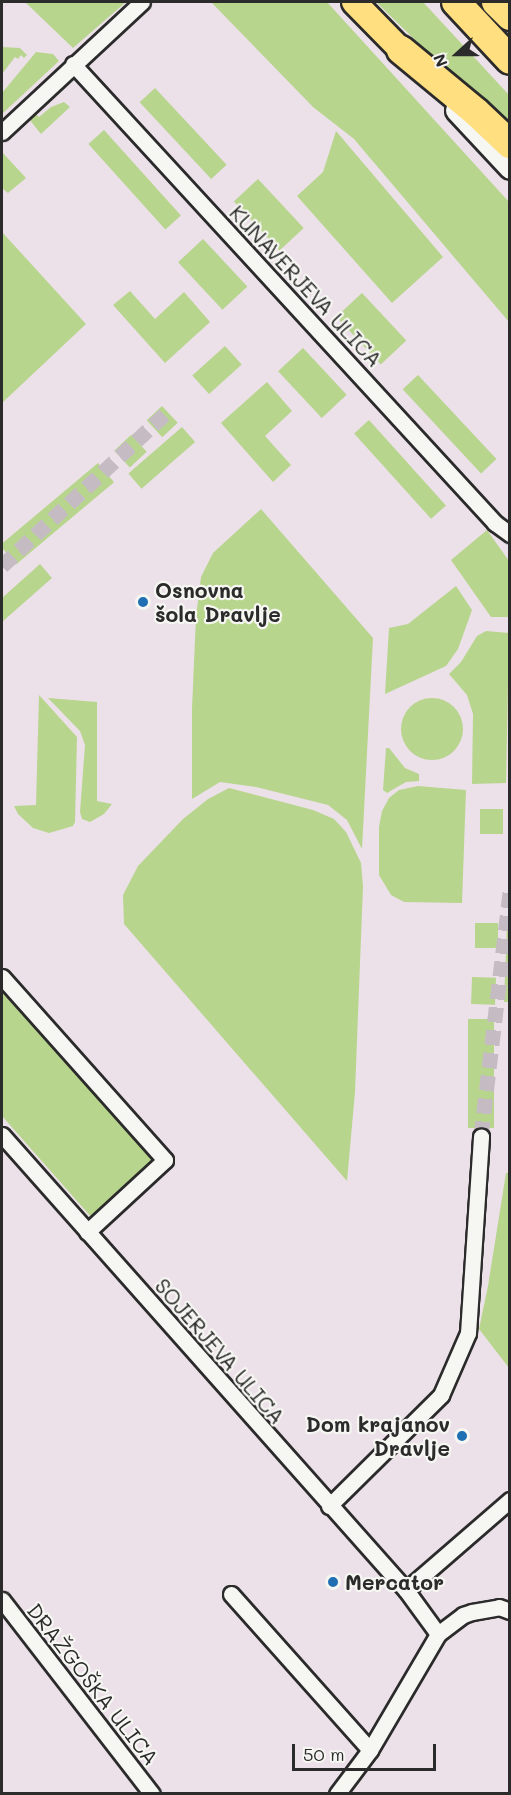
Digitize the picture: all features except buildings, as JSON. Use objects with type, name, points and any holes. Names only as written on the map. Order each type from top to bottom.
[{"type":"highway","points":[[456,2],[510,60]]},
{"type":"highway","points":[[496,2],[510,16]]},
{"type":"highway","points":[[401,50],[476,112],[510,144]]},
{"type":"main road","points":[[354,2],[401,50]]},
{"type":"street","points":[[2,132],[142,2]]},
{"type":"street","points":[[401,50],[510,168]]},
{"type":"street","name":"KUNAVERJEVA ULICA","points":[[73,64],[495,523],[510,534]]},
{"type":"street","points":[[2,978],[165,1160],[87,1233]]},
{"type":"street","name":"SOJERJEVA ULICA","points":[[2,1136],[406,1590],[438,1634]]},
{"type":"street","points":[[329,1506],[441,1395],[468,1334],[481,1136]]},
{"type":"street","points":[[406,1590],[510,1500]]},
{"type":"street","points":[[231,1594],[370,1750]]},
{"type":"street","name":"DRAŽGOŠKA ULICA","points":[[2,1600],[152,1794]]},
{"type":"street","points":[[338,1794],[370,1750],[438,1634],[463,1615],[472,1612],[500,1607],[510,1611]]},
{"type":"green space","points":[[25,2],[126,2],[73,48]]},
{"type":"green space","points":[[211,2],[327,2],[509,202],[509,322],[354,139],[313,107]]},
{"type":"green space","points":[[376,2],[423,2],[509,95],[509,131]]},
{"type":"green space","points":[[2,47],[20,48],[27,55],[24,58],[21,55],[18,59],[15,57],[2,74]]},
{"type":"green space","points":[[36,52],[53,54],[59,61],[2,114],[2,93]]},
{"type":"green space","points":[[155,88],[227,165],[211,179],[140,102]]},
{"type":"green space","points":[[64,102],[70,107],[41,134],[29,119],[36,114],[39,117],[51,107]]},
{"type":"green space","points":[[104,130],[181,215],[165,230],[88,144]]},
{"type":"green space","points":[[336,131],[443,257],[392,303],[297,196],[323,172]]},
{"type":"green space","points":[[2,152],[26,178],[8,193],[2,188]]},
{"type":"green space","points":[[258,179],[304,228],[280,251],[234,202]]},
{"type":"green space","points":[[2,232],[86,324],[2,403]]},
{"type":"green space","points":[[203,239],[247,287],[222,310],[178,262]]},
{"type":"green space","points":[[130,291],[155,319],[184,292],[210,322],[165,363],[113,305]]},
{"type":"green space","points":[[362,293],[406,341],[381,364],[336,317]]},
{"type":"green space","points":[[225,346],[242,365],[209,394],[192,375]]},
{"type":"green space","points":[[303,348],[347,395],[322,418],[278,371]]},
{"type":"green space","points":[[418,375],[496,459],[481,473],[403,389]]},
{"type":"green space","points":[[267,382],[292,411],[265,436],[291,465],[273,482],[221,423]]},
{"type":"green space","points":[[162,406],[178,423],[162,437],[147,420]]},
{"type":"green space","points":[[369,420],[446,505],[431,519],[354,433]]},
{"type":"green space","points":[[182,427],[195,442],[142,489],[128,474]]},
{"type":"green space","points":[[131,435],[147,452],[130,468],[114,451]]},
{"type":"green space","points":[[98,463],[114,482],[16,564],[2,548],[2,544]]},
{"type":"green space","points":[[261,509],[373,638],[362,849],[347,820],[328,805],[256,787],[220,782],[192,799],[192,708],[196,617],[201,577],[213,553]]},
{"type":"green space","points":[[487,530],[509,561],[509,617],[491,617],[451,560]]},
{"type":"green space","points":[[40,564],[52,578],[2,622],[2,598]]},
{"type":"green space","points":[[456,586],[472,610],[458,649],[446,666],[385,694],[389,628],[408,624]]},
{"type":"green space","points":[[486,631],[509,633],[506,783],[472,784],[473,714],[467,695],[449,674],[461,662],[477,636]]},
{"type":"green space","points":[[39,695],[77,737],[75,822],[73,826],[49,833],[33,828],[18,814],[14,806],[36,805]]},
{"type":"green space","points":[[48,698],[97,702],[97,801],[112,804],[104,814],[90,822],[82,819],[80,812],[85,745],[80,731]]},
{"type":"green space","points":[[426,698],[438,698],[454,707],[461,717],[463,729],[461,741],[454,751],[438,760],[426,760],[415,755],[406,746],[401,735],[401,723],[406,712],[415,703]]},
{"type":"green space","points":[[386,748],[389,748],[405,768],[419,774],[419,781],[406,782],[387,793],[383,790]]},
{"type":"green space","points":[[418,786],[466,790],[462,903],[404,902],[391,895],[379,875],[379,827],[382,811],[389,798],[399,790]]},
{"type":"green space","points":[[229,788],[313,810],[334,819],[346,832],[361,863],[363,886],[355,1092],[347,1181],[124,924],[123,895],[138,866],[183,819],[208,799]]},
{"type":"green space","points":[[480,809],[503,809],[503,834],[480,834]]},
{"type":"green space","points":[[475,923],[498,923],[498,948],[475,948]]},
{"type":"green space","points":[[507,925],[510,925],[509,1002],[504,1002]]},
{"type":"green space","points":[[472,977],[496,978],[495,1005],[471,1004]]},
{"type":"green space","points":[[2,990],[154,1162],[92,1218],[2,1116]]},
{"type":"green space","points":[[468,1019],[494,1019],[494,1128],[468,1128]]},
{"type":"green space","points":[[506,1173],[510,1173],[509,1368],[479,1329]]},
{"type":"tunnel","points":[[2,566],[165,414]]},
{"type":"tunnel","points":[[481,1136],[510,892]]},
{"type":"place","name":"Osnovna šola Dravlje","points":[[143,602]]},
{"type":"place","name":"Dom krajanov Dravlje","points":[[462,1436]]},
{"type":"place","name":"Mercator","points":[[333,1582]]}]
